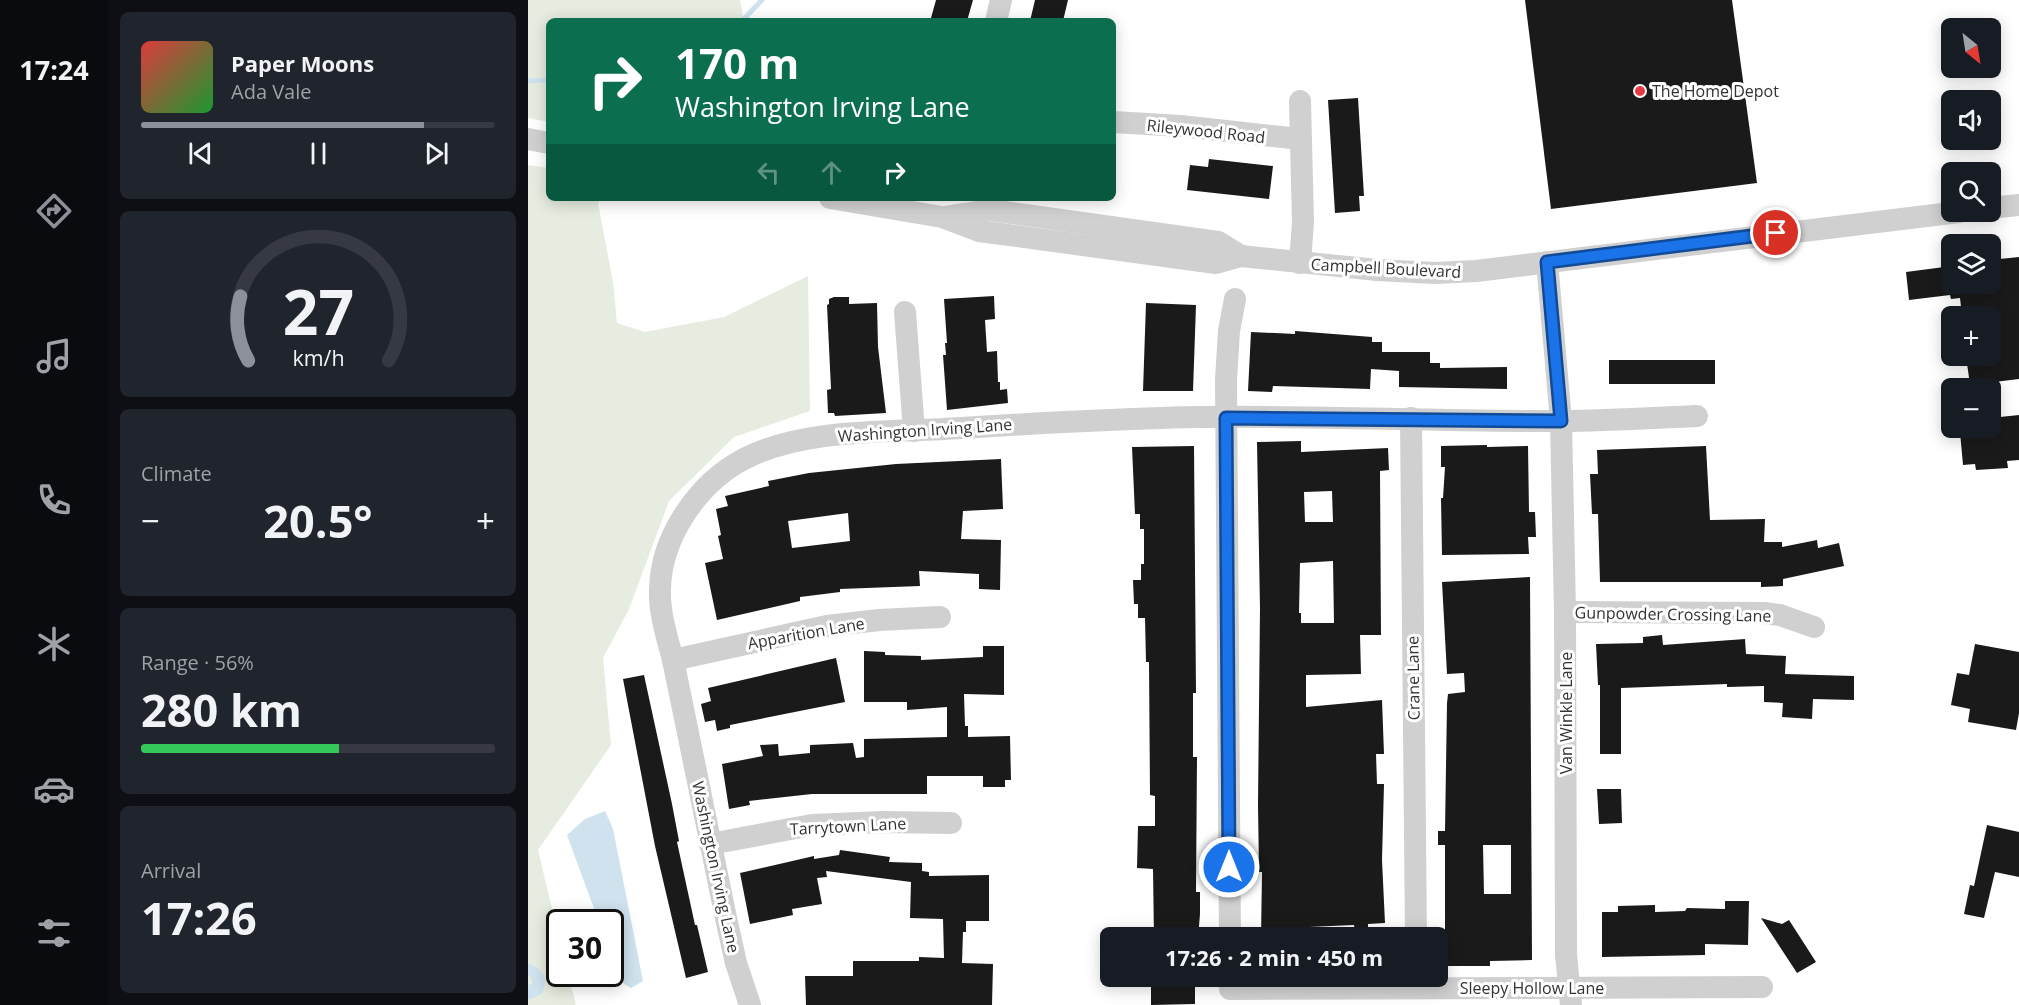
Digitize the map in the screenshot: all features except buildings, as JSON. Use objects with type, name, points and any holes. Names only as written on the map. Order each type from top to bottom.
[{"type":"street","points":[[997,18],[1002,0]]},
{"type":"street","points":[[1300,101],[1303,222],[1300,263]]},
{"type":"street","name":"Rileywood Road","points":[[1116,122],[1181,126],[1300,139]]},
{"type":"street","points":[[528,139],[546,142]]},
{"type":"street","name":"Campbell Boulevard","points":[[864,201],[945,208],[979,231],[1216,263],[1241,256],[1300,263],[1435,273],[1476,271],[1941,214]]},
{"type":"street","points":[[2001,207],[2019,205]]},
{"type":"street","name":"Van Winkle Lane","points":[[1547,262],[1561,421],[1566,612],[1566,955],[1571,996]]},
{"type":"street","points":[[1230,927],[1226,418],[1229,331],[1234,299]]},
{"type":"street","points":[[905,312],[914,431]]},
{"type":"street","name":"Washington Irving Lane","points":[[750,1005],[736,963],[710,844],[663,621],[660,589],[664,562],[684,512],[704,489],[742,460],[794,441],[1020,423],[1198,417],[1561,421],[1697,416]]},
{"type":"street","name":"Crane Lane","points":[[1411,418],[1416,927]]},
{"type":"street","name":"Gunpowder Crossing Lane","points":[[1566,612],[1764,613],[1814,627]]},
{"type":"street","name":"Apparition Lane","points":[[673,660],[827,626],[879,620],[940,617]]},
{"type":"street","name":"Tarrytown Lane","points":[[710,844],[813,825],[883,822],[951,823]]},
{"type":"street","name":"Sleepy Hollow Lane","points":[[1230,990],[1416,990],[1571,996],[1762,987]]},
{"type":"shaded area","points":[[528,0],[740,0],[743,18],[546,18],[546,121],[528,118]]},
{"type":"shaded area","points":[[528,165],[546,168],[546,201],[600,201],[598,203],[613,282],[617,323],[645,332],[724,317],[808,276],[810,411],[734,437],[669,501],[629,609],[603,658],[611,745],[538,850],[552,909],[546,909],[546,987],[571,987],[576,1005],[528,1005]]},
{"type":"water","points":[[605,811],[613,829],[643,981],[631,988],[624,984],[624,909],[594,909],[567,835],[585,819]]},
{"type":"water","points":[[528,963],[544,975],[545,983],[542,994],[528,1000],[528,985],[532,984],[532,980],[528,974]]},
{"type":"waterway","points":[[745,18],[762,0]]},
{"type":"waterway","points":[[528,81],[546,80]]},
{"type":"place","name":"The Home Depot","points":[[1640,91]]},
{"type":"route","points":[[1229,867],[1226,418],[1561,421],[1547,262],[1776,233]]}]
